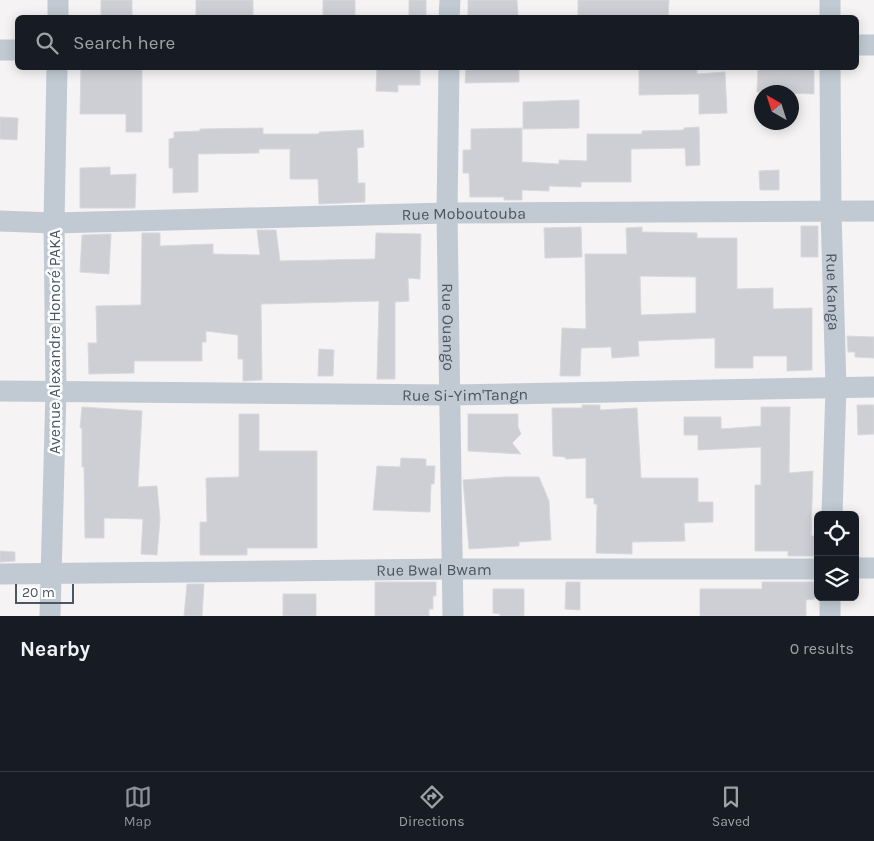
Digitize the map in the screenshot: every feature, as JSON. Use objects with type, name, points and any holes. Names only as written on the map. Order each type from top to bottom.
[{"type":"street","points":[[58,0],[58,15]]},
{"type":"street","points":[[450,0],[450,15]]},
{"type":"street","points":[[830,0],[830,15]]},
{"type":"street","points":[[859,45],[874,45]]},
{"type":"street","points":[[0,50],[15,50]]},
{"type":"street","name":"Avenue Alexandre Honoré PAKA","points":[[50,616],[56,390],[54,223],[57,70]]},
{"type":"street","name":"Rue Ouango","points":[[449,70],[447,213],[453,616]]},
{"type":"street","name":"Rue Kanga","points":[[830,70],[831,211],[836,387],[832,511]]},
{"type":"street","name":"Rue Moboutouba","points":[[0,221],[54,223],[447,213],[874,211]]},
{"type":"street","name":"Rue Si-Yim'Tangn","points":[[0,391],[451,395],[874,387]]},
{"type":"street","points":[[859,568],[874,568]]},
{"type":"street","name":"Rue Bwal Bwam","points":[[0,574],[451,569],[814,569]]},
{"type":"street","points":[[830,601],[830,616]]},
{"type":"building","points":[[101,0],[132,0],[132,15],[101,15]]},
{"type":"building","points":[[196,0],[253,0],[253,15],[196,15]]},
{"type":"building","points":[[323,0],[355,0],[355,15],[323,15]]},
{"type":"building","points":[[409,0],[426,0],[426,15],[409,15]]},
{"type":"building","points":[[468,0],[517,0],[518,15],[468,15]]},
{"type":"building","points":[[578,0],[669,0],[668,15],[578,15]]},
{"type":"building","points":[[81,70],[142,70],[142,132],[126,132],[126,114],[80,114]]},
{"type":"building","points":[[377,70],[420,70],[420,85],[398,85],[398,92],[376,91]]},
{"type":"building","points":[[466,70],[519,70],[519,82],[465,83]]},
{"type":"building","points":[[639,70],[697,70],[697,74],[725,72],[727,113],[699,114],[699,94],[639,95]]},
{"type":"building","points":[[758,70],[814,70],[814,94],[799,93],[799,85],[757,85]]},
{"type":"building","points":[[579,100],[579,128],[523,129],[523,102]]},
{"type":"building","points":[[0,117],[18,118],[17,140],[0,139]]},
{"type":"building","points":[[699,127],[700,165],[686,166],[685,148],[631,149],[631,182],[581,182],[581,187],[549,186],[549,191],[522,190],[522,200],[504,200],[504,197],[470,197],[469,173],[463,173],[463,150],[471,150],[471,129],[522,128],[522,162],[559,164],[559,160],[587,161],[587,134],[642,134],[642,131],[684,130],[684,128]]},
{"type":"building","points":[[263,128],[263,134],[319,134],[319,132],[363,130],[364,147],[357,148],[358,183],[365,183],[365,202],[319,204],[318,179],[290,179],[290,149],[259,149],[259,153],[198,154],[198,192],[173,193],[173,168],[169,168],[169,139],[174,138],[174,132],[200,131],[200,129]]},
{"type":"building","points":[[110,167],[110,175],[136,174],[135,208],[80,208],[80,168]]},
{"type":"building","points":[[779,170],[779,190],[760,190],[759,171]]},
{"type":"building","points":[[801,226],[818,226],[818,257],[801,257]]},
{"type":"building","points":[[581,227],[582,257],[545,258],[544,228]]},
{"type":"building","points":[[642,227],[642,232],[697,233],[697,238],[737,238],[737,289],[773,288],[773,309],[812,308],[812,370],[787,371],[787,356],[753,356],[753,368],[715,368],[715,338],[638,341],[639,356],[612,358],[611,347],[581,348],[580,376],[560,376],[562,328],[586,329],[585,254],[627,254],[626,228]],"holes":[[[640,276],[696,277],[696,313],[641,315]]]},
{"type":"building","points":[[257,230],[276,230],[280,261],[375,259],[376,233],[421,234],[420,279],[408,278],[409,301],[395,302],[395,379],[377,379],[379,301],[261,304],[262,380],[243,381],[243,359],[238,359],[238,335],[206,331],[206,342],[202,342],[202,361],[134,361],[134,373],[89,374],[88,343],[97,343],[96,306],[141,305],[142,233],[160,233],[160,246],[213,244],[213,254],[260,255]]},
{"type":"building","points":[[111,234],[109,274],[80,272],[82,235]]},
{"type":"building","points":[[847,336],[874,337],[874,358],[855,357],[855,352],[848,352]]},
{"type":"building","points":[[319,349],[334,350],[333,376],[318,376]]},
{"type":"building","points":[[582,405],[600,405],[600,410],[637,408],[641,478],[698,478],[698,502],[713,502],[713,522],[684,523],[685,541],[632,542],[632,554],[596,553],[597,504],[594,504],[594,498],[586,498],[586,458],[566,459],[565,457],[553,456],[552,408],[582,408]]},
{"type":"building","points":[[857,405],[874,405],[874,434],[858,435]]},
{"type":"building","points":[[82,407],[142,411],[138,487],[157,486],[160,519],[157,555],[141,554],[143,519],[104,518],[104,538],[85,538],[84,467],[82,467],[82,428],[80,428]]},
{"type":"building","points":[[761,407],[790,407],[789,473],[813,471],[811,536],[814,536],[814,556],[788,556],[788,551],[755,551],[755,485],[761,485],[761,447],[698,450],[698,435],[684,435],[684,417],[721,417],[721,429],[761,426]]},
{"type":"building","points":[[239,414],[259,414],[259,451],[317,451],[317,548],[247,548],[247,555],[200,555],[200,522],[207,522],[206,478],[239,477]]},
{"type":"building","points":[[468,414],[518,414],[518,427],[521,434],[512,443],[521,454],[468,451]]},
{"type":"building","points":[[401,458],[426,459],[426,466],[435,466],[434,484],[431,484],[430,512],[373,510],[377,466],[400,467]]},
{"type":"building","points":[[539,477],[549,501],[551,540],[519,542],[519,546],[469,549],[463,480]]},
{"type":"building","points":[[0,551],[15,552],[15,561],[0,562]]},
{"type":"building","points":[[375,582],[436,582],[436,596],[433,596],[433,609],[429,609],[429,616],[375,616]]},
{"type":"building","points":[[566,582],[580,582],[580,610],[565,609]]},
{"type":"building","points":[[762,582],[814,582],[814,599],[806,600],[806,616],[700,616],[700,589],[762,589]]},
{"type":"building","points":[[187,584],[204,584],[202,616],[184,616]]},
{"type":"building","points":[[493,589],[524,589],[524,616],[500,616],[500,614],[493,613]]},
{"type":"building","points":[[283,594],[316,594],[316,616],[283,616]]}]
